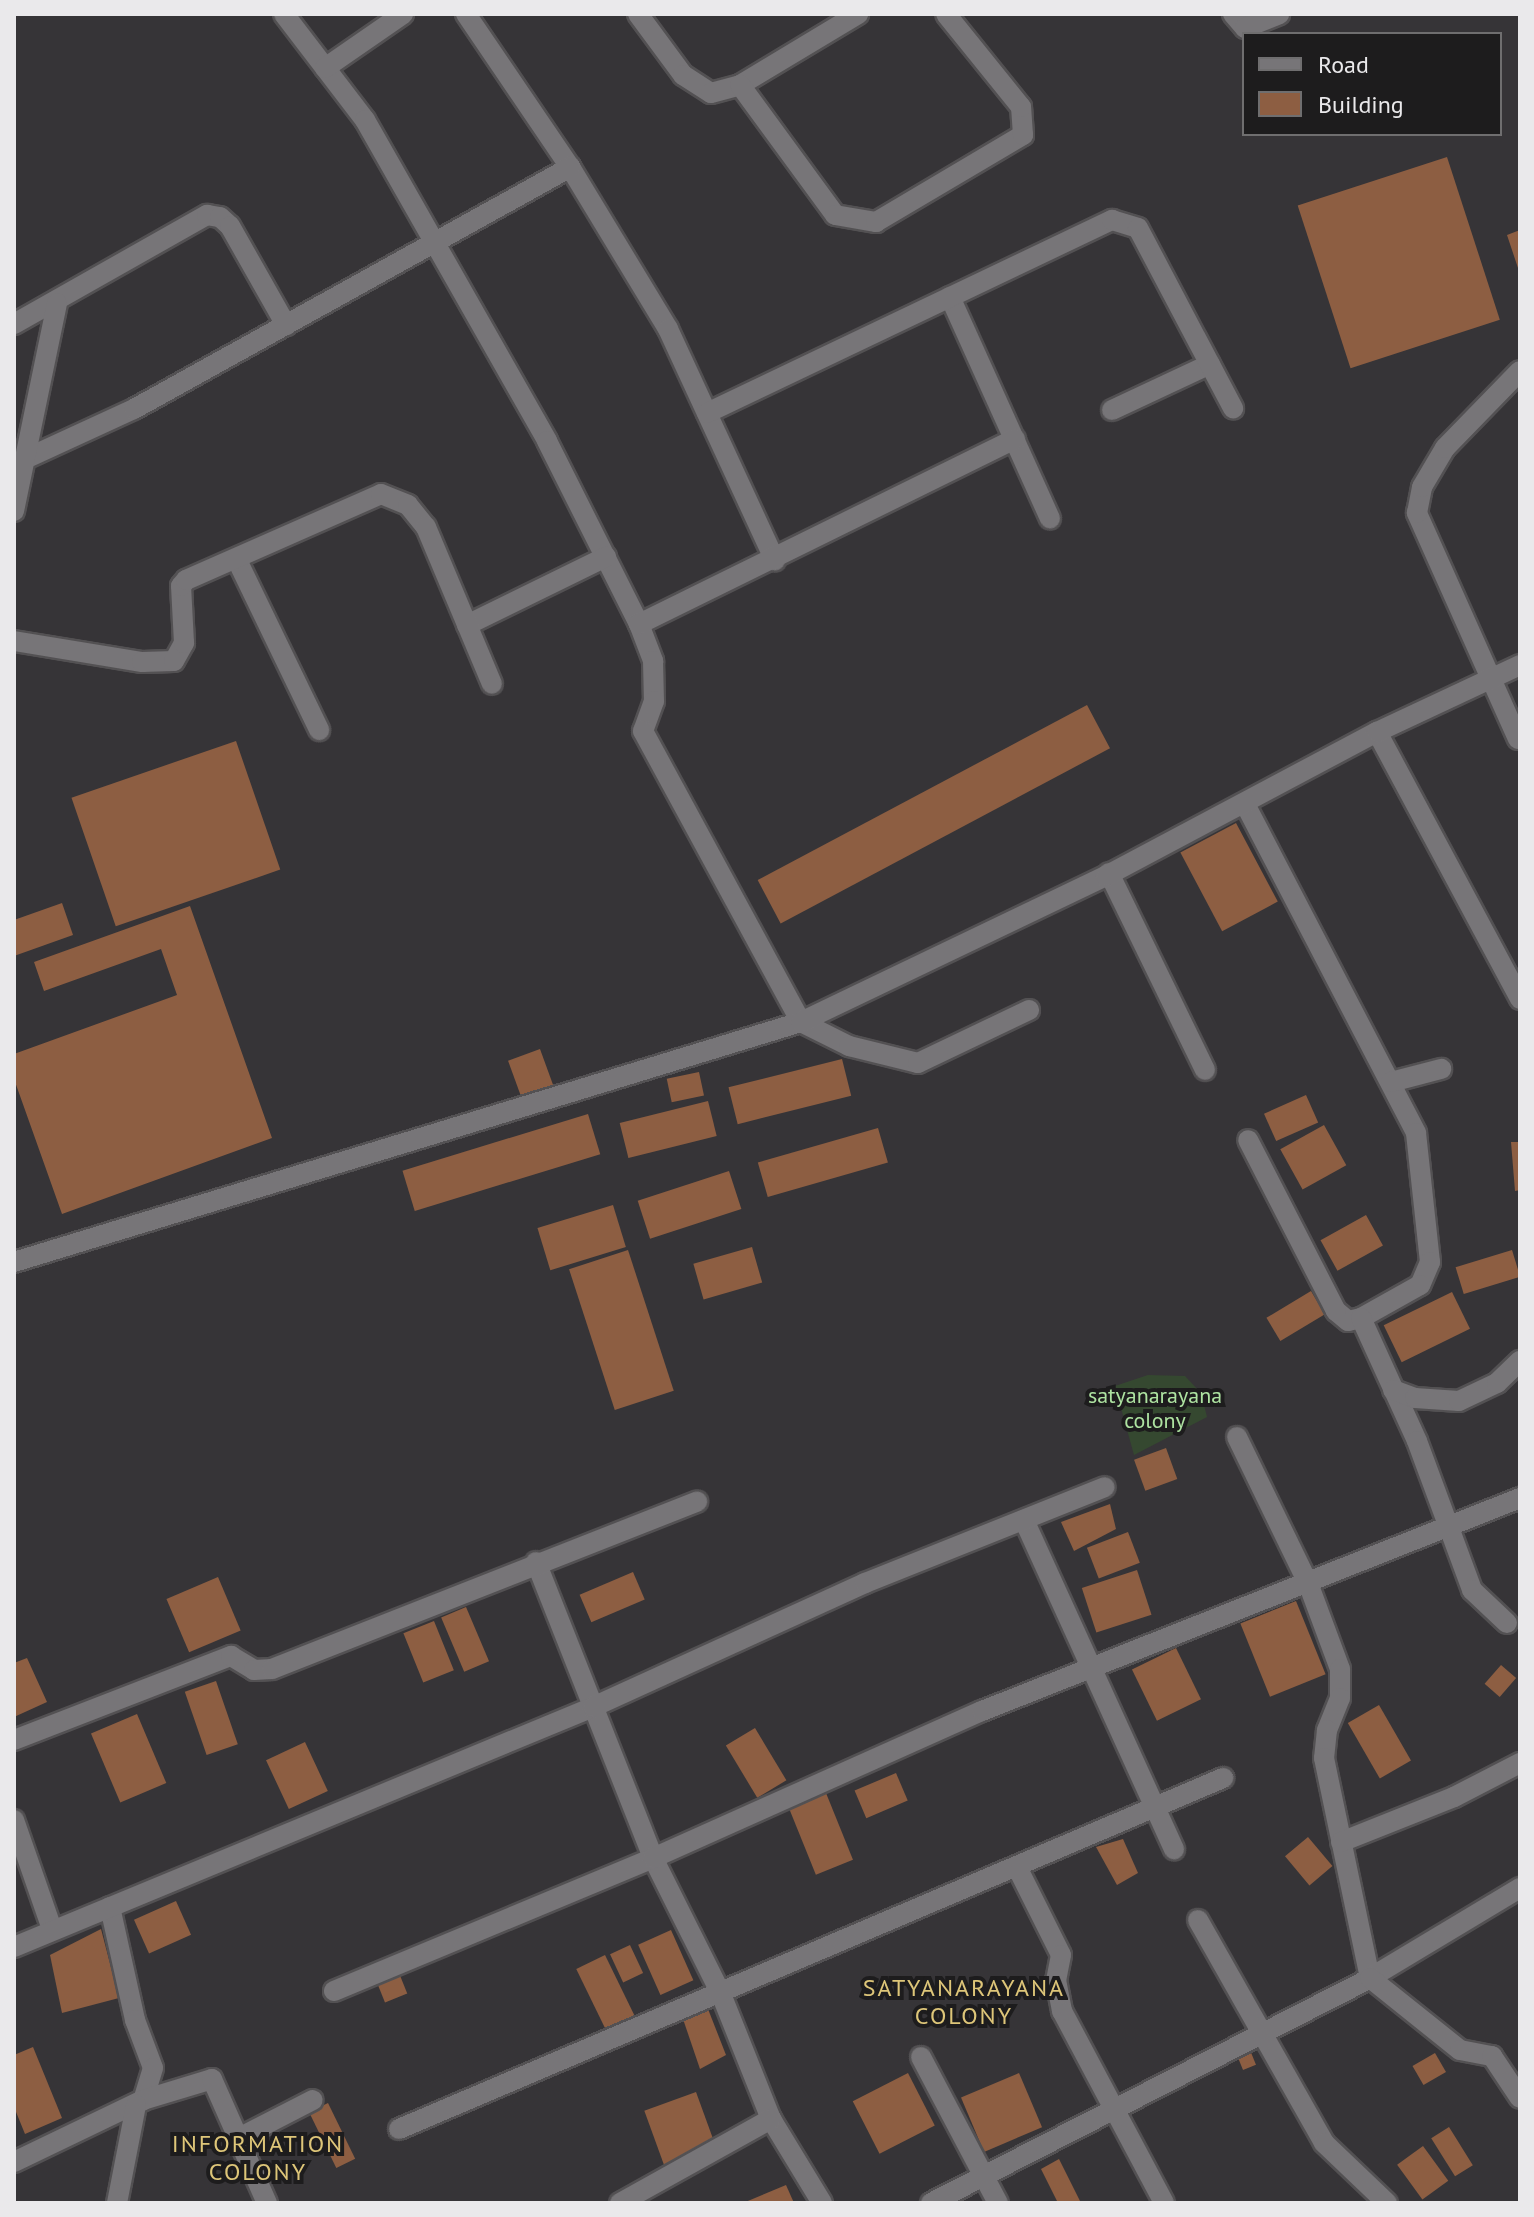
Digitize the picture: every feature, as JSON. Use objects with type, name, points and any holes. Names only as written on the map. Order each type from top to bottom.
[{"type":"street","points":[[284,14],[365,120],[436,242],[606,557],[639,624],[653,661],[654,701],[643,731],[801,1022],[849,1046],[918,1063],[1029,1010]]},
{"type":"street","points":[[325,68],[403,14]]},
{"type":"street","points":[[466,14],[570,167],[668,329],[775,561]]},
{"type":"street","points":[[638,14],[696,86],[711,93],[740,85],[858,14]]},
{"type":"street","points":[[740,85],[835,215],[876,222],[1023,135],[1021,107],[946,14]]},
{"type":"street","points":[[1233,14],[1245,28],[1279,14]]},
{"type":"street","points":[[23,460],[134,409],[570,167]]},
{"type":"street","points":[[14,324],[57,303],[207,215],[220,217],[286,325]]},
{"type":"street","points":[[707,413],[1112,220],[1138,228],[1233,408]]},
{"type":"street","points":[[950,297],[1050,518]]},
{"type":"street","points":[[14,511],[57,303]]},
{"type":"street","points":[[1112,410],[1210,364]]},
{"type":"street","points":[[1518,739],[1489,680],[1417,513],[1422,487],[1445,448],[1520,371]]},
{"type":"street","points":[[639,624],[775,561],[1015,439]]},
{"type":"street","points":[[14,641],[142,662],[174,661],[184,643],[181,586],[381,494],[408,505],[426,527],[492,684]]},
{"type":"street","points":[[467,625],[606,557]]},
{"type":"street","points":[[237,560],[319,730]]},
{"type":"street","points":[[14,1262],[801,1022],[1109,873],[1377,732],[1520,665]]},
{"type":"street","points":[[1377,732],[1520,999]]},
{"type":"street","points":[[1245,804],[1416,1133],[1430,1262],[1420,1285],[1361,1318],[1348,1321],[1321,1289],[1248,1140]]},
{"type":"street","points":[[1109,873],[1205,1070]]},
{"type":"street","points":[[1391,1082],[1441,1069]]},
{"type":"street","points":[[1361,1318],[1393,1390],[1472,1590],[1507,1623]]},
{"type":"street","points":[[1393,1390],[1415,1398],[1459,1401],[1497,1383],[1520,1361]]},
{"type":"street","points":[[1237,1437],[1308,1583],[1340,1669],[1340,1698],[1327,1730],[1324,1758],[1370,1978],[1460,2050],[1492,2056],[1520,2098]]},
{"type":"street","points":[[14,1947],[593,1707],[865,1583],[1105,1487]]},
{"type":"street","points":[[334,1991],[653,1858],[982,1711],[1090,1671],[1520,1498]]},
{"type":"street","points":[[14,1740],[231,1656],[254,1670],[272,1669],[536,1562],[697,1502]]},
{"type":"street","points":[[1024,1520],[1090,1671],[1174,1849]]},
{"type":"street","points":[[536,1562],[653,1858],[721,1994],[771,2119],[822,2203]]},
{"type":"street","points":[[1341,1842],[1454,1797],[1520,1763]]},
{"type":"street","points":[[399,2129],[1223,1778]]},
{"type":"street","points":[[14,1820],[52,1929]]},
{"type":"street","points":[[1017,1867],[1061,1955],[1056,1980],[1062,2011],[1164,2203]]},
{"type":"street","points":[[931,2203],[1263,2037],[1370,1978],[1520,1888]]},
{"type":"street","points":[[110,1907],[135,2020],[153,2068],[140,2102],[117,2203]]},
{"type":"street","points":[[1198,1920],[1324,2143],[1387,2203]]},
{"type":"street","points":[[921,2057],[998,2203]]},
{"type":"street","points":[[14,2162],[140,2102],[212,2079],[267,2203]]},
{"type":"street","points":[[237,2139],[313,2100]]},
{"type":"street","points":[[620,2203],[771,2119]]},
{"type":"green space","name":"satyanarayana colony","points":[[1148,1375],[1185,1376],[1201,1393],[1207,1417],[1134,1455],[1115,1386]]},
{"type":"building","points":[[1447,157],[1500,320],[1351,368],[1298,206]]},
{"type":"building","points":[[1520,230],[1520,271],[1519,271],[1507,235]]},
{"type":"building","points":[[1087,705],[1110,748],[781,923],[758,880]]},
{"type":"building","points":[[236,741],[280,870],[116,926],[71,798]]},
{"type":"building","points":[[1236,823],[1278,902],[1222,931],[1180,853]]},
{"type":"building","points":[[62,903],[73,935],[14,956],[14,920]]},
{"type":"building","points":[[190,906],[272,1138],[62,1214],[14,1079],[14,1054],[177,995],[161,949],[44,991],[34,962]]},
{"type":"building","points":[[540,1049],[554,1088],[522,1099],[508,1061]]},
{"type":"building","points":[[842,1059],[851,1096],[738,1124],[728,1087]]},
{"type":"building","points":[[699,1072],[704,1095],[672,1102],[667,1079]]},
{"type":"building","points":[[1306,1095],[1318,1122],[1276,1141],[1264,1114]]},
{"type":"building","points":[[708,1101],[717,1136],[628,1158],[620,1123]]},
{"type":"building","points":[[588,1114],[600,1154],[415,1211],[402,1171]]},
{"type":"building","points":[[1324,1125],[1346,1165],[1303,1189],[1280,1149]]},
{"type":"building","points":[[878,1128],[888,1163],[768,1197],[758,1162]]},
{"type":"building","points":[[1511,1142],[1520,1142],[1520,1190],[1515,1191]]},
{"type":"building","points":[[729,1171],[741,1209],[650,1239],[638,1201]]},
{"type":"building","points":[[613,1205],[626,1247],[550,1270],[537,1228]]},
{"type":"building","points":[[1366,1215],[1383,1246],[1337,1271],[1321,1240]]},
{"type":"building","points":[[752,1247],[762,1283],[704,1299],[693,1264]]},
{"type":"building","points":[[628,1250],[674,1391],[615,1410],[569,1269]]},
{"type":"building","points":[[1512,1250],[1520,1277],[1464,1294],[1456,1267]]},
{"type":"building","points":[[1311,1291],[1325,1314],[1280,1341],[1266,1318]]},
{"type":"building","points":[[1452,1292],[1470,1329],[1402,1362],[1384,1325]]},
{"type":"building","points":[[1166,1448],[1177,1479],[1145,1491],[1134,1460]]},
{"type":"building","points":[[1110,1504],[1116,1529],[1074,1551],[1061,1522]]},
{"type":"building","points":[[1128,1532],[1140,1563],[1099,1579],[1087,1548]]},
{"type":"building","points":[[1137,1570],[1152,1615],[1096,1633],[1082,1588]]},
{"type":"building","points":[[633,1572],[645,1600],[591,1622],[580,1595]]},
{"type":"building","points":[[218,1577],[241,1630],[189,1652],[166,1599]]},
{"type":"building","points":[[1296,1601],[1326,1674],[1270,1697],[1240,1623]]},
{"type":"building","points":[[466,1607],[489,1661],[464,1672],[441,1618]]},
{"type":"building","points":[[434,1621],[454,1670],[423,1683],[403,1633]]},
{"type":"building","points":[[1176,1648],[1201,1699],[1157,1721],[1132,1669]]},
{"type":"building","points":[[27,1658],[47,1702],[14,1717],[14,1663]]},
{"type":"building","points":[[1501,1665],[1516,1678],[1500,1697],[1485,1684]]},
{"type":"building","points":[[216,1681],[238,1744],[207,1755],[185,1692]]},
{"type":"building","points":[[1379,1705],[1411,1760],[1380,1778],[1348,1723]]},
{"type":"building","points":[[137,1714],[166,1783],[120,1803],[91,1734]]},
{"type":"building","points":[[755,1728],[786,1780],[757,1798],[726,1746]]},
{"type":"building","points":[[305,1742],[328,1791],[289,1809],[266,1760]]},
{"type":"building","points":[[896,1773],[908,1801],[866,1818],[855,1791]]},
{"type":"building","points":[[826,1793],[853,1860],[816,1875],[789,1808]]},
{"type":"building","points":[[1308,1837],[1332,1866],[1309,1885],[1285,1856]]},
{"type":"building","points":[[1123,1839],[1138,1873],[1117,1885],[1096,1847]]},
{"type":"building","points":[[176,1901],[191,1935],[149,1954],[134,1920]]},
{"type":"building","points":[[101,1929],[119,1998],[62,2013],[50,1955]]},
{"type":"building","points":[[671,1930],[693,1980],[660,1995],[638,1945]]},
{"type":"building","points":[[630,1945],[643,1973],[623,1982],[610,1954]]},
{"type":"building","points":[[605,1955],[636,2018],[607,2032],[576,1969]]},
{"type":"building","points":[[399,1973],[407,1993],[385,2002],[377,1982]]},
{"type":"building","points":[[708,2009],[726,2055],[700,2069],[683,2019]]},
{"type":"building","points":[[33,2047],[62,2118],[25,2134],[14,2107],[14,2055]]},
{"type":"building","points":[[1250,2050],[1256,2065],[1243,2070],[1237,2055]]},
{"type":"building","points":[[1435,2053],[1446,2072],[1423,2085],[1412,2066]]},
{"type":"building","points":[[908,2073],[935,2126],[880,2154],[853,2101]]},
{"type":"building","points":[[1019,2073],[1042,2127],[984,2152],[961,2098]]},
{"type":"building","points":[[696,2092],[716,2147],[664,2166],[644,2111]]},
{"type":"building","points":[[328,2103],[355,2159],[336,2168],[309,2112]]},
{"type":"building","points":[[1449,2127],[1473,2165],[1455,2176],[1431,2138]]},
{"type":"building","points":[[1423,2146],[1448,2181],[1422,2200],[1397,2165]]},
{"type":"building","points":[[1059,2159],[1081,2203],[1058,2203],[1041,2169]]},
{"type":"building","points":[[786,2185],[794,2203],[743,2203]]},
{"type":"district","name":"SATYANARAYANA COLONY","points":[[964,2002]]},
{"type":"district","name":"INFORMATION COLONY","points":[[258,2158]]}]
